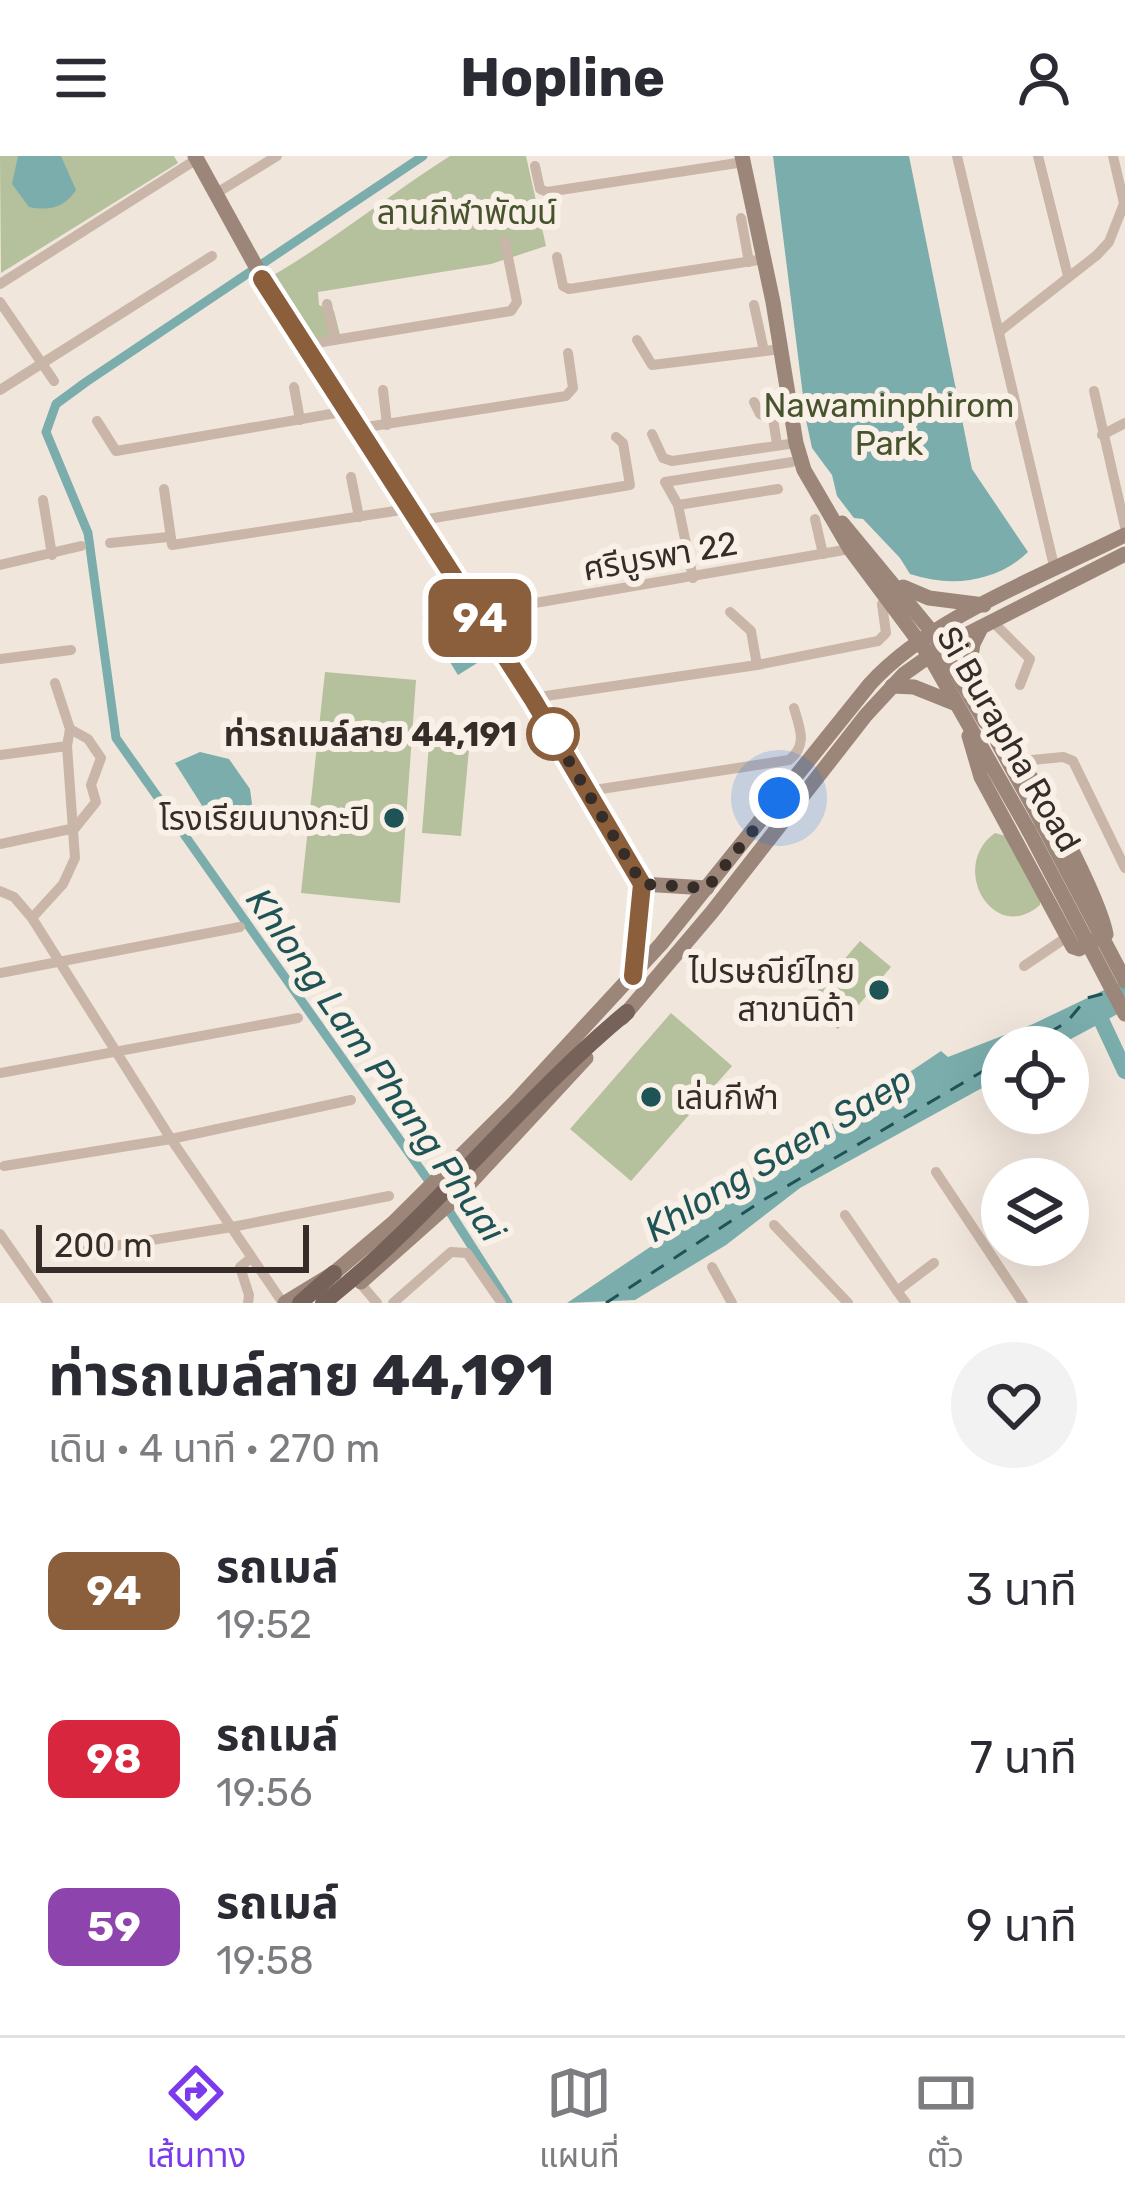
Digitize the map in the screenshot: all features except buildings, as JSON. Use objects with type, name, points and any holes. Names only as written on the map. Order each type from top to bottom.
[{"type":"main road","points":[[323,1303],[406,1231],[567,1064],[627,1012]]},
{"type":"main road","points":[[300,1303],[334,1273]]},
{"type":"street","points":[[215,194],[277,156]]},
{"type":"street","points":[[957,156],[1054,570]]},
{"type":"street","points":[[1038,156],[1068,276]]},
{"type":"street","points":[[1000,332],[1109,242],[1124,202],[1113,156]]},
{"type":"street","points":[[0,284],[196,158],[262,279],[532,698],[642,884],[633,976]]},
{"type":"street","points":[[535,166],[540,189],[547,192],[743,159]]},
{"type":"street","name":"Si Burapha Road","points":[[743,159],[772,350],[819,511],[966,688],[975,721],[1125,981]]},
{"type":"street","points":[[557,256],[563,286],[577,289],[757,261],[741,218]]},
{"type":"street","points":[[304,345],[516,308],[505,242]]},
{"type":"street","points":[[0,390],[212,256]]},
{"type":"street","points":[[0,302],[55,381]]},
{"type":"street","points":[[328,304],[334,339]]},
{"type":"street","points":[[637,340],[652,365],[772,350],[754,305]]},
{"type":"street","points":[[360,428],[571,395],[568,353]]},
{"type":"street","points":[[294,386],[300,420]]},
{"type":"street","points":[[383,390],[387,425]]},
{"type":"street","points":[[966,688],[971,654],[987,617],[1054,570],[1125,531],[1094,392]]},
{"type":"street","points":[[754,402],[760,414],[773,419],[777,444]]},
{"type":"street","points":[[97,421],[116,451],[348,411]]},
{"type":"street","points":[[1102,434],[1125,423]]},
{"type":"street","points":[[652,434],[663,458],[672,461],[796,443]]},
{"type":"street","points":[[164,489],[172,545],[359,517],[412,515],[628,486],[632,479],[623,443],[616,437]]},
{"type":"street","points":[[693,578],[677,505],[665,482],[792,462]]},
{"type":"street","points":[[1111,470],[1125,463]]},
{"type":"street","points":[[351,477],[359,517]]},
{"type":"street","points":[[677,505],[778,489]]},
{"type":"street","points":[[43,500],[52,555]]},
{"type":"street","points":[[819,511],[823,554]]},
{"type":"street","name":"Si Burapha Road","points":[[819,511],[887,573],[930,643],[956,705],[975,721]]},
{"type":"street","points":[[110,543],[168,537]]},
{"type":"street","points":[[0,566],[80,547]]},
{"type":"street","name":"ศรีบูรพา 22","points":[[477,613],[850,549]]},
{"type":"street","points":[[0,890],[14,897],[32,917],[171,1139],[284,1303],[334,1273],[442,1177],[633,976],[870,684],[930,643],[1125,554]]},
{"type":"street","points":[[887,573],[916,595],[987,617],[1030,658],[1020,685]]},
{"type":"street","points":[[532,698],[758,665],[878,641],[886,632],[882,604]]},
{"type":"street","points":[[730,611],[751,631],[758,665]]},
{"type":"street","points":[[335,1303],[445,1209],[627,1012],[930,643]]},
{"type":"street","points":[[0,659],[71,650]]},
{"type":"street","points":[[32,917],[71,870],[75,828],[67,746],[70,729],[55,683]]},
{"type":"street","points":[[892,686],[914,687],[956,705]]},
{"type":"street","points":[[588,791],[788,760],[799,751],[802,740],[794,707]]},
{"type":"street","points":[[975,721],[995,726],[1022,761],[1055,818],[1107,930],[1079,949],[1066,938],[981,777],[975,721]]},
{"type":"street","points":[[0,844],[75,828],[96,802],[91,785],[101,758],[88,739],[70,729]]},
{"type":"street","points":[[0,755],[67,746]]},
{"type":"street","points":[[1022,761],[1063,757],[1072,761],[1125,868]]},
{"type":"street","name":"Si Burapha Road","points":[[1036,827],[1125,1014]]},
{"type":"street","points":[[642,884],[707,888]]},
{"type":"street","points":[[0,973],[240,927]]},
{"type":"street","points":[[1024,966],[1066,938]]},
{"type":"street","points":[[0,1073],[298,1018]]},
{"type":"street","points":[[4,1166],[171,1139],[351,1100]]},
{"type":"street","points":[[936,1172],[1023,1303]]},
{"type":"street","points":[[65,1254],[389,1196]]},
{"type":"street","points":[[844,1215],[906,1303]]},
{"type":"street","points":[[774,1225],[848,1303]]},
{"type":"street","points":[[0,1234],[48,1303]]},
{"type":"street","points":[[393,1303],[459,1251],[467,1252],[501,1302]]},
{"type":"street","points":[[248,1303],[240,1267],[251,1258]]},
{"type":"street","points":[[897,1291],[934,1263]]},
{"type":"street","points":[[712,1268],[733,1303]]},
{"type":"street","points":[[360,1282],[377,1303]]},
{"type":"green space","points":[[0,156],[174,156],[178,163],[1,273]]},
{"type":"green space","name":"ลานกีฬาพัฒน์","points":[[450,156],[526,156],[546,246],[491,264],[318,292],[319,305],[334,311],[340,335],[305,340],[272,276]]},
{"type":"green space","points":[[325,672],[416,680],[400,903],[301,893]]},
{"type":"green space","points":[[429,745],[469,749],[461,836],[422,833]]},
{"type":"green space","points":[[995,833],[1006,836],[1040,892],[1040,905],[1023,915],[1007,916],[993,909],[976,881],[982,847]]},
{"type":"green space","points":[[860,941],[891,967],[838,1029],[807,1003]]},
{"type":"green space","name":"เล่นกีฬา","points":[[671,1013],[732,1066],[631,1181],[570,1129]]},
{"type":"water","points":[[18,156],[61,156],[76,190],[56,207],[29,207],[12,184]]},
{"type":"water","name":"Nawaminphirom Park","points":[[773,156],[909,156],[972,469],[1028,552],[1016,562],[973,580],[941,581],[910,574],[900,558],[863,519],[854,518],[837,496],[832,475],[812,448],[806,420]]},
{"type":"water","points":[[446,602],[482,660],[458,675],[422,617]]},
{"type":"water","points":[[200,752],[229,759],[250,789],[252,804],[239,824],[215,826],[175,763]]},
{"type":"water","points":[[1125,980],[1125,1010],[1089,1029],[1028,1026]]},
{"type":"water","points":[[981,1044],[981,1089],[800,1188],[726,1245],[635,1300],[567,1303],[941,1051],[948,1057]]},
{"type":"waterway","name":"Khlong Lam Phang Phuai","points":[[423,156],[86,382],[56,404],[46,432],[88,533],[116,738],[433,1187]]},
{"type":"waterway","points":[[1097,1011],[1125,1071]]},
{"type":"waterway","name":"Khlong Lam Phang Phuai","points":[[446,1206],[508,1303]]},
{"type":"ferry route","points":[[1060,1026],[1087,998],[1106,993]]},
{"type":"ferry route","points":[[606,1303],[760,1202],[981,1072]]},
{"type":"bus line","name":"94","points":[[262,279],[532,698],[642,884],[633,976]]},
{"type":"place","name":"ท่ารถเมล์สาย 44,191","points":[[553,734]]},
{"type":"place","name":"โรงเรียนบางกะปิ","points":[[394,818]]},
{"type":"place","name":"ไปรษณีย์ไทย สาขานิด้า","points":[[879,990]]},
{"type":"place","name":"เล่นกีฬา","points":[[651,1097]]},
{"type":"route","points":[[553,734],[550,729],[642,884],[707,888],[779,798]]},
{"type":"water label","name":"Khlong Saen Saep","points":[[778,1154]]}]
